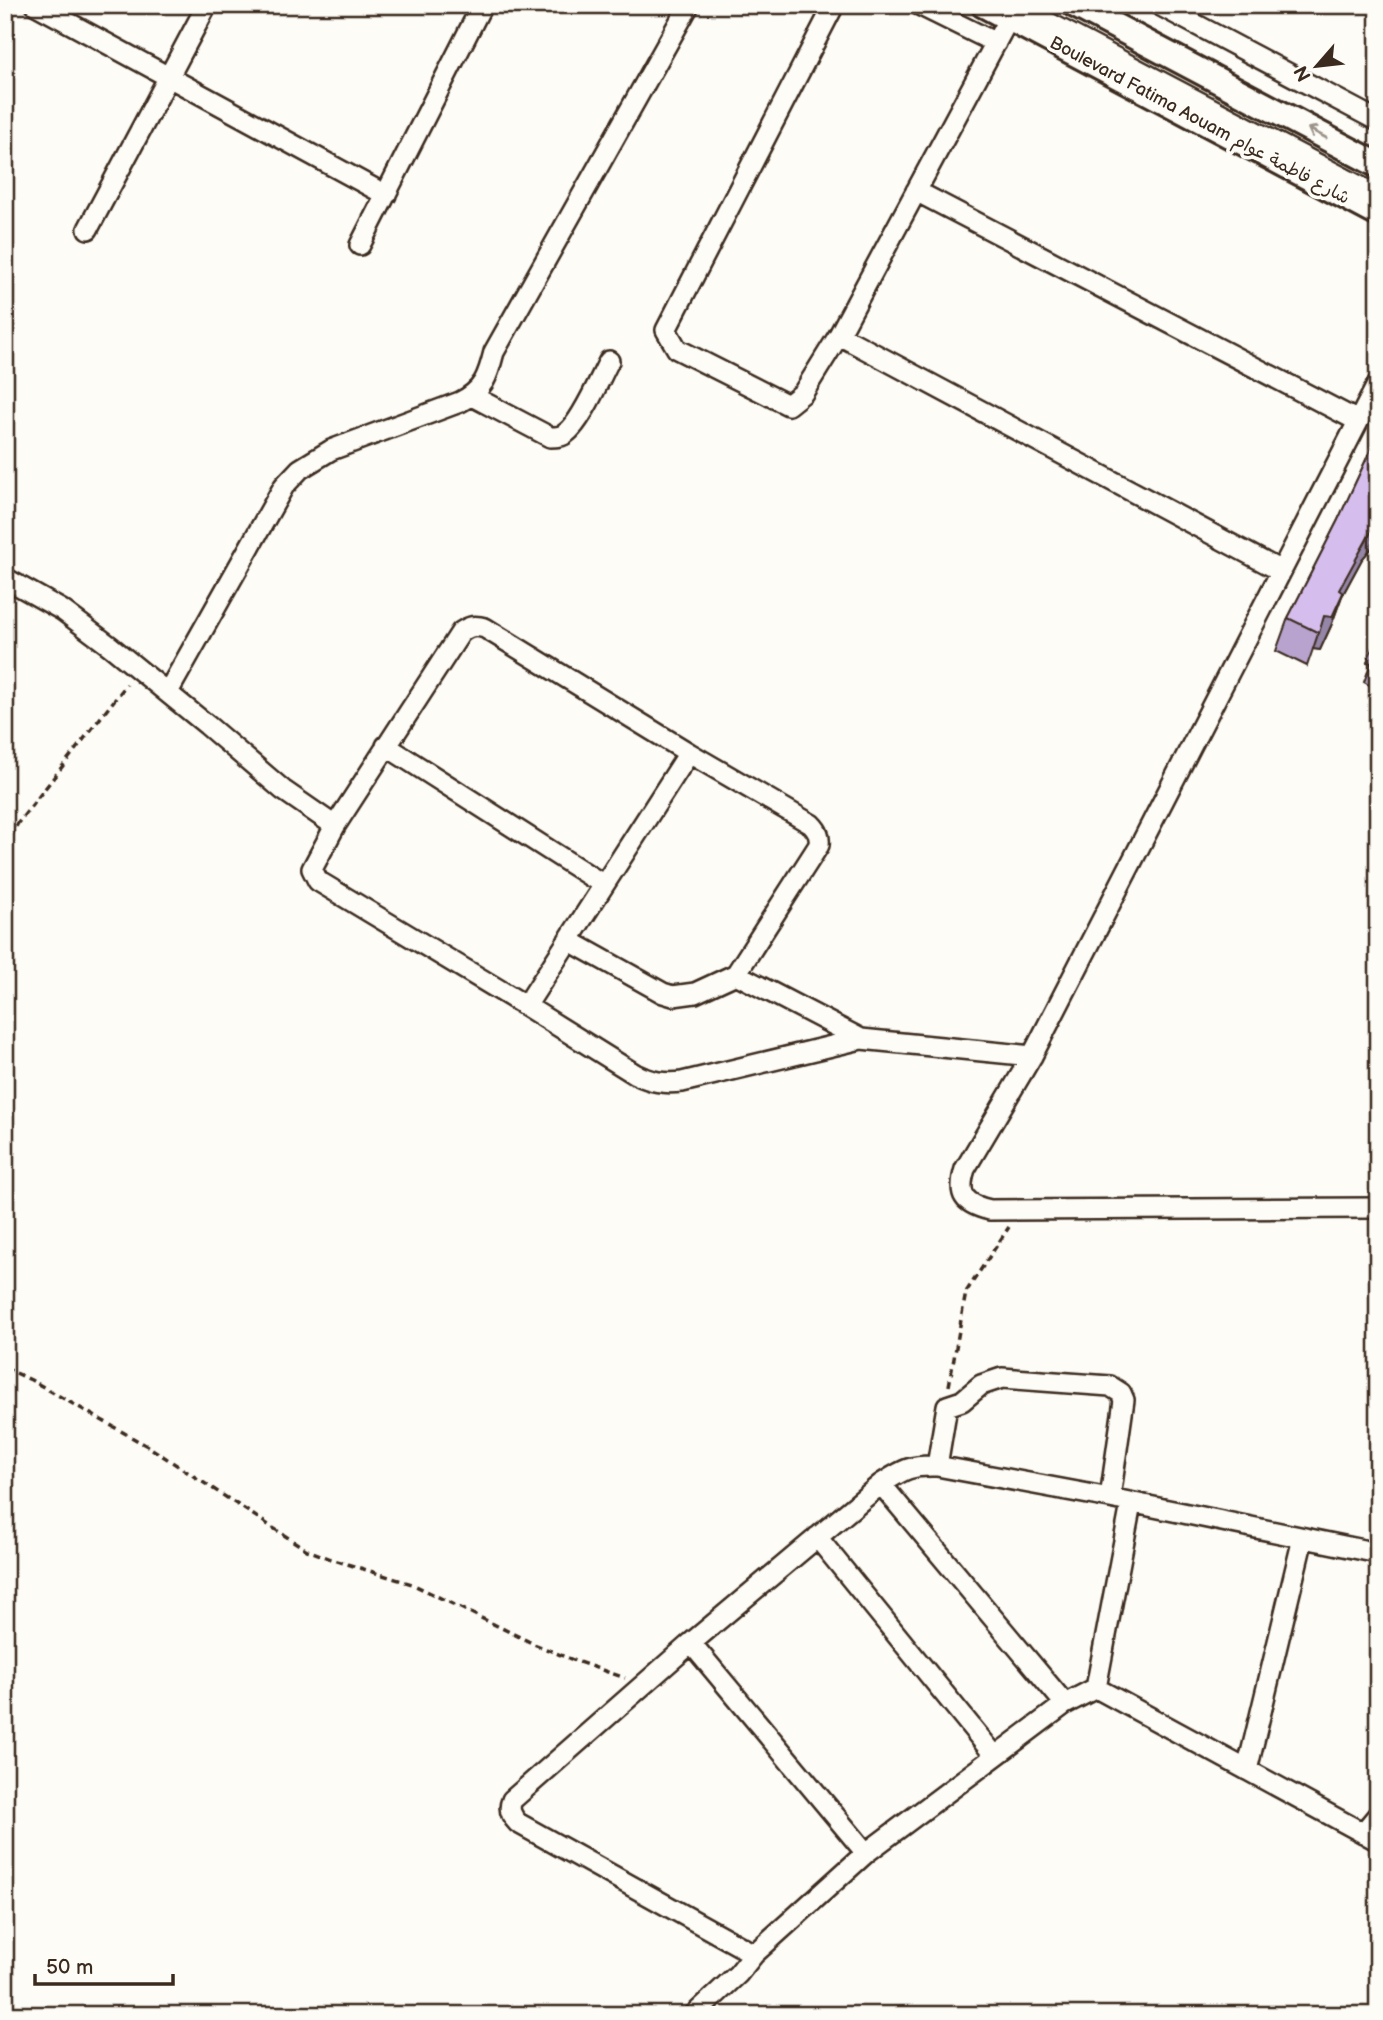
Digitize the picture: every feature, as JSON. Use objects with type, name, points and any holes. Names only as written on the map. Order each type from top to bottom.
[{"type":"main road","name":"Boulevard Fatima Aouam شارع فاطمة عوام","points":[[985,5],[1017,10],[1378,214]]},
{"type":"main road","points":[[1075,5],[1378,164]]},
{"type":"street","points":[[36,5],[386,195]]},
{"type":"street","points":[[88,229],[207,5]]},
{"type":"street","points":[[360,246],[482,5]]},
{"type":"street","points":[[168,692],[284,486],[300,469],[331,450],[472,396],[487,378],[494,352],[689,5]]},
{"type":"street","points":[[834,5],[666,330],[677,349],[788,405],[803,393],[839,335],[996,43],[1017,10]]},
{"type":"street","points":[[919,5],[996,43]]},
{"type":"street","points":[[1159,5],[1378,121]]},
{"type":"street","points":[[1017,10],[1378,189]]},
{"type":"street","points":[[1017,10],[1378,196]]},
{"type":"street","points":[[916,191],[1358,421]]},
{"type":"street","points":[[839,335],[1281,571]]},
{"type":"street","points":[[472,396],[550,437],[562,436],[576,423],[609,361]]},
{"type":"street","points":[[1378,383],[1032,1056],[965,1169],[961,1186],[964,1198],[974,1206],[990,1210],[1378,1208]]},
{"type":"street","points":[[5,578],[62,610],[168,692],[283,790],[335,826]]},
{"type":"street","points":[[568,940],[663,993],[673,996],[695,993],[736,974],[819,845],[820,837],[811,824],[485,628],[475,625],[461,632],[335,826],[312,869],[318,881],[650,1082],[682,1082],[861,1039],[1032,1056]]},
{"type":"street","points":[[386,746],[604,885]]},
{"type":"street","points":[[526,1006],[689,753]]},
{"type":"street","points":[[736,974],[861,1039]]},
{"type":"street","points":[[937,1466],[947,1406],[962,1401],[981,1385],[1002,1378],[1110,1386],[1121,1393],[1124,1400],[1110,1498]]},
{"type":"street","points":[[754,1954],[517,1822],[510,1804],[691,1643],[898,1473],[917,1465],[937,1466],[1378,1553]]},
{"type":"street","points":[[881,1485],[1065,1703]]},
{"type":"street","points":[[1096,1688],[1131,1504]]},
{"type":"street","points":[[817,1537],[995,1756]]},
{"type":"street","points":[[1247,1770],[1303,1538]]},
{"type":"street","points":[[691,1643],[866,1853]]},
{"type":"street","points":[[694,2015],[738,1974],[754,1954],[866,1853],[1065,1703],[1096,1688]]},
{"type":"street","points":[[1096,1688],[1371,1837],[1378,1815]]},
{"type":"path","points":[[5,848],[18,823],[138,668]]},
{"type":"path","points":[[947,1406],[966,1292],[1019,1210]]},
{"type":"path","points":[[5,1368],[149,1447],[307,1550],[412,1584],[534,1644],[643,1684]]},
{"type":"building","points":[[1378,434],[1378,522],[1339,590],[1343,593],[1332,617],[1324,616],[1319,633],[1288,618]]}]
